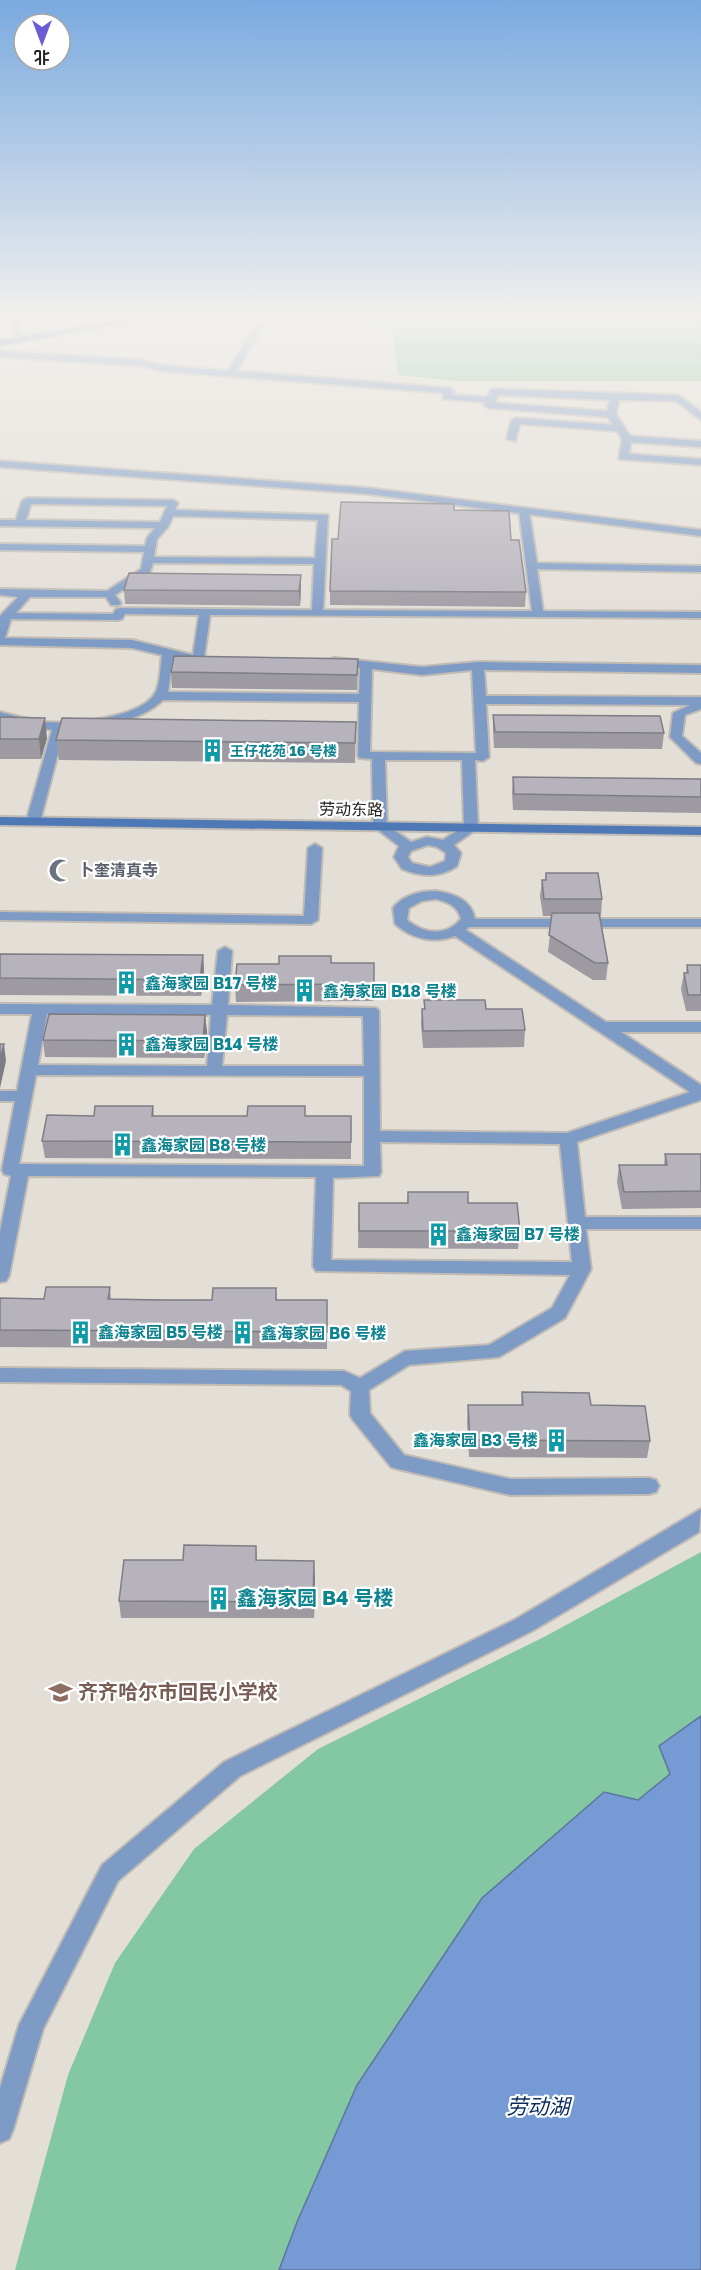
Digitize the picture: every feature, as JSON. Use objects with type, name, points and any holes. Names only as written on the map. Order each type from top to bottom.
[{"type":"main road","name":"劳动东路","points":[[0,821],[701,831]]},
{"type":"street","points":[[512,439],[516,422],[620,428]]},
{"type":"street","points":[[616,422],[627,439],[623,457],[701,462]]},
{"type":"street","points":[[627,439],[701,444]]},
{"type":"street","points":[[0,464],[368,491],[701,533]]},
{"type":"street","points":[[0,592],[109,594],[146,570],[152,538],[164,525],[173,503],[27,501],[20,523]]},
{"type":"street","points":[[524,511],[538,614]]},
{"type":"street","points":[[169,513],[324,517],[318,613]]},
{"type":"street","points":[[0,523],[164,525]]},
{"type":"street","points":[[0,548],[320,561]]},
{"type":"street","points":[[532,566],[701,569]]},
{"type":"street","points":[[0,636],[6,616],[27,594]]},
{"type":"street","points":[[109,594],[120,611]]},
{"type":"street","points":[[120,611],[701,615]]},
{"type":"street","points":[[6,616],[118,617],[120,611]]},
{"type":"street","points":[[198,661],[205,612]]},
{"type":"street","points":[[0,641],[132,644],[198,661],[222,661]]},
{"type":"street","points":[[0,717],[59,726],[103,721],[147,709],[161,696],[168,652]]},
{"type":"street","points":[[327,662],[422,671],[478,666],[701,669]]},
{"type":"street","points":[[366,666],[364,755],[483,756],[478,666]]},
{"type":"street","points":[[161,696],[365,698]]},
{"type":"street","points":[[480,700],[700,705]]},
{"type":"street","points":[[700,705],[680,713],[675,737],[701,760]]},
{"type":"street","points":[[33,822],[59,726]]},
{"type":"street","points":[[378,756],[380,826],[408,846]]},
{"type":"street","points":[[444,845],[471,828],[468,756]]},
{"type":"street","points":[[427,841],[444,845],[454,853],[452,864],[447,868],[430,872],[413,869],[402,861],[402,852],[408,846],[427,841]]},
{"type":"street","points":[[0,916],[311,920],[315,848]]},
{"type":"street","points":[[430,872],[430,896]]},
{"type":"street","points":[[461,927],[467,913],[464,906],[447,897],[414,898],[400,908],[400,921],[414,932],[436,936],[461,927],[701,923]]},
{"type":"street","points":[[461,927],[602,1027],[701,1093]]},
{"type":"street","points":[[214,1071],[225,951]]},
{"type":"street","points":[[0,1010],[40,1010],[220,1011],[371,1011],[374,1172],[10,1170],[7,1147],[24,1096],[40,1010]]},
{"type":"street","points":[[602,1027],[701,1027]]},
{"type":"street","points":[[29,1071],[372,1071]]},
{"type":"street","points":[[372,1136],[568,1139],[701,1093]]},
{"type":"street","points":[[0,1095],[24,1096]]},
{"type":"street","points":[[360,1387],[405,1358],[492,1352],[559,1313],[582,1269],[568,1139]]},
{"type":"street","points":[[0,1276],[21,1170]]},
{"type":"street","points":[[325,1172],[322,1266],[582,1269]]},
{"type":"street","points":[[577,1223],[701,1223]]},
{"type":"street","points":[[0,1375],[344,1378],[360,1387]]},
{"type":"street","points":[[360,1387],[360,1415],[398,1461],[510,1487],[649,1486]]},
{"type":"street","points":[[0,2130],[32,2025],[110,1873],[232,1769],[524,1625],[692,1526],[701,1517]]},
{"type":"green space","points":[[701,1552],[701,2270],[15,2270],[68,2075],[115,1963],[194,1849],[318,1749],[544,1637]]},
{"type":"water","name":"劳动湖","points":[[701,1716],[701,2270],[279,2270],[297,2222],[357,2085],[482,1898],[604,1792],[638,1800],[670,1774],[659,1746]]},
{"type":"building","points":[[341,502],[454,504],[454,510],[509,511],[511,540],[519,540],[526,592],[330,591],[332,539],[338,539]]},
{"type":"building","points":[[129,573],[301,575],[299,591],[124,590]]},
{"type":"building","points":[[174,656],[358,659],[357,675],[171,672]]},
{"type":"building","points":[[493,715],[660,716],[664,733],[495,732]]},
{"type":"building","points":[[0,717],[45,718],[39,739],[0,739]]},
{"type":"building","points":[[62,718],[356,722],[355,743],[56,740]]},
{"type":"building","points":[[513,777],[701,779],[701,797],[514,794]]},
{"type":"building","points":[[546,873],[598,873],[602,899],[544,899],[542,880],[546,880]]},
{"type":"building","points":[[552,913],[599,913],[608,963],[595,963],[549,935]]},
{"type":"building","points":[[0,954],[203,955],[200,980],[0,978]]},
{"type":"building","points":[[279,956],[331,956],[331,963],[374,963],[374,984],[235,985],[237,964],[279,964]]},
{"type":"building","points":[[687,965],[701,965],[701,995],[688,995],[684,973],[688,973]]},
{"type":"building","points":[[424,1000],[485,1000],[486,1009],[522,1009],[525,1030],[423,1031]]},
{"type":"building","points":[[49,1014],[205,1015],[203,1041],[43,1040]]},
{"type":"building","points":[[0,1044],[4,1044],[0,1059]]},
{"type":"building","points":[[95,1106],[153,1106],[152,1116],[247,1116],[248,1106],[305,1106],[305,1116],[351,1116],[351,1142],[42,1141],[47,1115],[94,1116]]},
{"type":"building","points":[[665,1154],[701,1154],[701,1191],[624,1192],[619,1165],[667,1165]]},
{"type":"building","points":[[408,1192],[468,1192],[468,1203],[517,1203],[520,1231],[359,1231],[359,1203],[408,1203]]},
{"type":"building","points":[[46,1287],[110,1287],[108,1299],[160,1300],[212,1300],[213,1288],[276,1288],[276,1300],[327,1300],[327,1332],[0,1330],[0,1298],[44,1299]]},
{"type":"building","points":[[522,1392],[589,1393],[591,1405],[645,1406],[650,1441],[470,1440],[468,1405],[523,1405]]},
{"type":"building","name":"鑫海家园 B4 号楼","points":[[184,1545],[256,1546],[256,1560],[314,1561],[313,1602],[119,1601],[124,1560],[183,1560]]},
{"type":"place","name":"王仔花苑 16 号楼","points":[[212,751]]},
{"type":"place","name":"卜奎清真寺","points":[[60,870]]},
{"type":"place","name":"鑫海家园 B17 号楼","points":[[127,983]]},
{"type":"place","name":"鑫海家园 B18 号楼","points":[[305,991]]},
{"type":"place","name":"鑫海家园 B14 号楼","points":[[127,1044]]},
{"type":"place","name":"鑫海家园 B8 号楼","points":[[123,1145]]},
{"type":"place","name":"鑫海家园 B7 号楼","points":[[438,1234]]},
{"type":"place","name":"鑫海家园 B5 号楼","points":[[80,1332]]},
{"type":"place","name":"鑫海家园 B6 号楼","points":[[243,1333]]},
{"type":"place","name":"鑫海家园 B3 号楼","points":[[556,1440]]},
{"type":"place","name":"鑫海家园 B4 号楼","points":[[219,1598]]},
{"type":"place","name":"齐齐哈尔市回民小学校","points":[[60,1692]]}]
